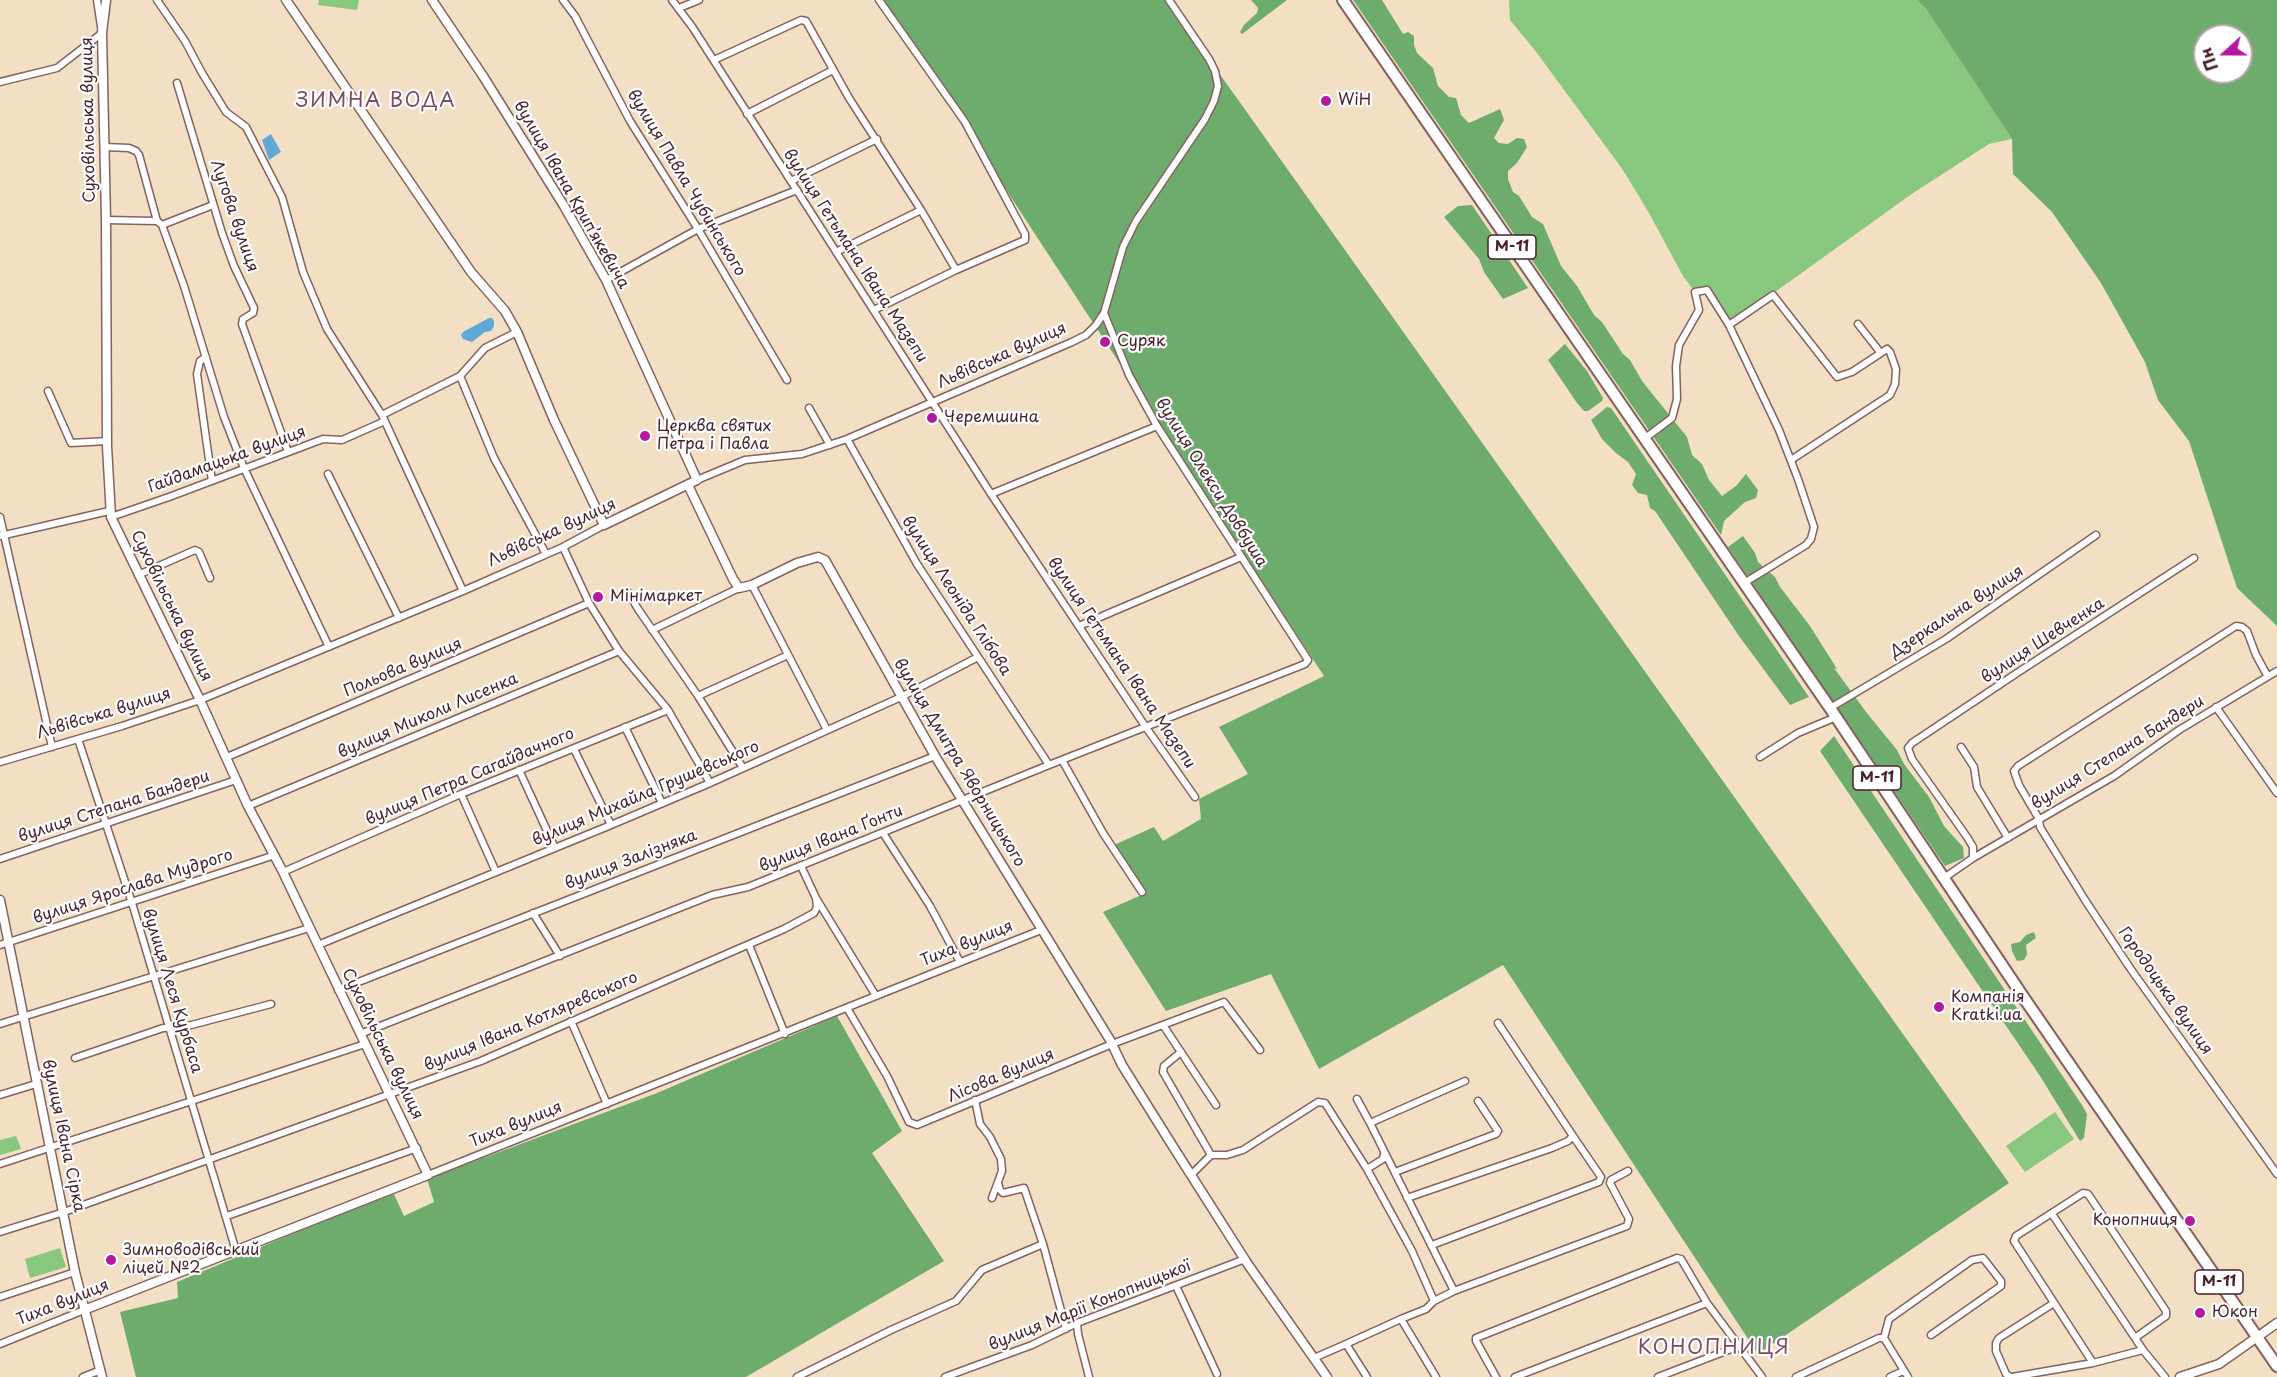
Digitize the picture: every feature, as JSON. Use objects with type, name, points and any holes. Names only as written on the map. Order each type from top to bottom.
[{"type":"highway","name":"М-11","points":[[1343,0],[1833,712],[2024,998],[2277,1366]]},
{"type":"street","points":[[0,82],[57,68],[102,33],[97,0]]},
{"type":"street","name":"Суховільська вулиця","points":[[106,0],[102,33],[110,514],[227,757],[248,806],[275,855],[428,1175]]},
{"type":"street","points":[[157,0],[185,41],[226,112],[246,128],[282,197],[303,272],[327,329],[384,418],[463,591]]},
{"type":"street","points":[[286,0],[471,272],[505,311],[517,332],[604,525]]},
{"type":"street","name":"вулиця Івана Крипʼякевича","points":[[432,0],[558,196],[606,280],[697,480]]},
{"type":"street","name":"вулиця Павла Чубинського","points":[[563,0],[575,16],[630,121],[699,230],[787,380]]},
{"type":"street","name":"вулиця Гетьмана Івана Мазепи","points":[[672,0],[714,60],[991,494],[1145,726],[1195,796]]},
{"type":"street","points":[[679,8],[699,0]]},
{"type":"street","points":[[874,310],[956,270],[1025,240],[1025,234],[964,122],[879,0]]},
{"type":"street","points":[[1104,313],[1123,247],[1136,221],[1205,119],[1218,86],[1215,71],[1209,59],[1170,0]]},
{"type":"street","points":[[714,60],[803,20],[809,25],[833,70],[878,139],[956,270]]},
{"type":"street","points":[[747,114],[833,70]]},
{"type":"street","name":"Лугова вулиця","points":[[177,83],[213,205],[234,266],[254,308],[253,313],[243,319],[242,324],[288,452]]},
{"type":"street","points":[[791,181],[878,139]]},
{"type":"street","points":[[104,147],[129,148],[139,155],[159,223],[206,357],[224,417],[244,468],[329,647]]},
{"type":"street","points":[[606,280],[699,230],[797,190]]},
{"type":"street","points":[[106,220],[159,223],[213,205]]},
{"type":"street","points":[[836,252],[921,210]]},
{"type":"street","points":[[1644,439],[1672,418],[1677,399],[1676,366],[1679,345],[1699,310],[1695,292],[1707,290],[1730,325],[1791,460],[1814,527],[1811,539],[1782,562],[1744,584]]},
{"type":"street","points":[[1730,325],[1773,296],[1837,377],[1852,372],[1880,352],[1887,349],[1890,352],[1896,369],[1895,384],[1890,395],[1791,460]]},
{"type":"street","name":"Львівська вулиця","points":[[0,762],[200,700],[463,591],[562,547],[697,480],[745,460],[802,454],[847,439],[933,404],[1072,342],[1096,325],[1104,313]]},
{"type":"street","name":"вулиця Олекси Довбуша","points":[[1104,313],[1129,375],[1157,426],[1308,660]]},
{"type":"street","points":[[1858,324],[1880,352]]},
{"type":"street","points":[[517,332],[485,348],[459,376],[494,458],[546,554]]},
{"type":"street","points":[[206,357],[200,361],[197,374],[212,481]]},
{"type":"street","name":"Гайдамацька вулиця","points":[[3,536],[110,514],[212,481],[323,439],[342,440],[459,376]]},
{"type":"street","points":[[48,391],[70,443],[107,441]]},
{"type":"street","points":[[809,408],[830,445]]},
{"type":"street","points":[[991,494],[1157,426]]},
{"type":"street","name":"вулиця Леоніда Глібова","points":[[847,439],[917,564],[1049,765]]},
{"type":"street","points":[[328,474],[399,618]]},
{"type":"street","points":[[687,485],[739,588]]},
{"type":"street","points":[[0,517],[52,747]]},
{"type":"street","name":"Дзеркальна вулиця","points":[[1833,712],[1946,639],[2096,535]]},
{"type":"street","points":[[562,547],[589,603],[619,651],[668,710],[710,783]]},
{"type":"street","points":[[138,575],[195,550],[199,552],[210,578]]},
{"type":"street","name":"вулиця Дмитра Яворницького","points":[[752,585],[797,563],[818,557],[825,560],[935,756],[1191,1175],[1245,1259],[1327,1377]]},
{"type":"street","points":[[1079,626],[1241,557]]},
{"type":"street","name":"вулиця Шевченка","points":[[1973,858],[1973,847],[1912,759],[1908,748],[1912,743],[2023,669],[2194,558]]},
{"type":"street","points":[[652,630],[739,588],[752,585],[827,730]]},
{"type":"street","points":[[628,592],[743,768]]},
{"type":"street","name":"Польова вулиця","points":[[227,757],[589,603]]},
{"type":"street","name":"Городоцька вулиця","points":[[2272,673],[2256,655],[2247,631],[2236,626],[2018,766],[2014,771],[2049,843],[2130,968],[2277,1174]]},
{"type":"street","name":"вулиця Миколи Лисенка","points":[[248,806],[619,651]]},
{"type":"street","points":[[698,696],[788,655]]},
{"type":"street","name":"вулиця Михайла Грушевського","points":[[318,945],[710,783],[901,698],[978,657]]},
{"type":"street","name":"вулиця Івана Ґонти","points":[[360,1034],[712,895],[735,892],[801,866],[1145,726],[1305,664],[1308,660]]},
{"type":"street","points":[[2272,673],[2277,680]]},
{"type":"street","name":"вулиця Степана Бандери","points":[[1944,878],[1973,858],[2114,776],[2216,707],[2272,673]]},
{"type":"street","points":[[2216,707],[2277,793]]},
{"type":"street","name":"вулиця Петра Сагайдачного","points":[[283,872],[461,794],[668,710]]},
{"type":"street","points":[[1760,757],[1833,712]]},
{"type":"street","points":[[625,727],[662,803]]},
{"type":"street","name":"вулиця Леся Курбаса","points":[[78,739],[132,903],[236,1251]]},
{"type":"street","points":[[1961,747],[1974,767],[1977,787],[2008,838]]},
{"type":"street","points":[[574,749],[611,825]]},
{"type":"street","name":"вулиця Залізняка","points":[[338,990],[935,756]]},
{"type":"street","points":[[1062,760],[1103,832],[1142,892]]},
{"type":"street","points":[[519,771],[555,848]]},
{"type":"street","name":"вулиця Степана Бандери","points":[[0,859],[236,780]]},
{"type":"street","points":[[461,794],[496,872]]},
{"type":"street","points":[[883,833],[930,906],[960,962]]},
{"type":"street","name":"вулиця Ярослава Мудрого","points":[[4,943],[275,855]]},
{"type":"street","points":[[801,866],[816,898],[876,996]]},
{"type":"street","name":"вулиця Івана Котляревського","points":[[0,1232],[64,1212],[481,1061],[749,945],[814,913],[817,907],[816,898]]},
{"type":"street","name":"вулиця Івана Сірка","points":[[0,900],[4,943],[25,1018],[36,1084],[75,1272],[102,1374]]},
{"type":"street","points":[[533,913],[560,956]]},
{"type":"street","points":[[0,1024],[309,928]]},
{"type":"street","name":"Тиха вулиця","points":[[0,1344],[785,1034],[1041,930]]},
{"type":"street","points":[[749,945],[785,1034]]},
{"type":"street","name":"Лісова вулиця","points":[[847,1008],[887,1076],[909,1122],[917,1125],[1224,1002],[1260,1050]]},
{"type":"street","points":[[75,1058],[155,1030],[169,1027],[180,1028],[270,1004]]},
{"type":"street","points":[[571,1021],[608,1104]]},
{"type":"street","points":[[1432,1245],[1599,1182],[1601,1177],[1498,1023]]},
{"type":"street","points":[[1163,1025],[1216,1105]]},
{"type":"street","points":[[0,1164],[365,1044]]},
{"type":"street","points":[[1182,1052],[1164,1066],[1162,1072],[1211,1155]]},
{"type":"street","points":[[1370,1123],[1465,1081]]},
{"type":"street","points":[[0,1095],[36,1084]]},
{"type":"street","points":[[1357,1099],[1454,1291]]},
{"type":"street","points":[[975,1100],[980,1124],[1001,1159],[1002,1170],[992,1198]]},
{"type":"street","points":[[1191,1175],[1211,1155],[1227,1155],[1243,1150],[1321,1101],[1325,1103],[1367,1169],[1412,1251],[1434,1301]]},
{"type":"street","points":[[1395,1172],[1496,1134],[1498,1131],[1478,1101]]},
{"type":"street","points":[[1407,1197],[1552,1148],[1568,1142],[1573,1136]]},
{"type":"street","points":[[227,1216],[417,1148]]},
{"type":"street","points":[[1367,1169],[1383,1159],[1384,1154]]},
{"type":"street","points":[[1314,1358],[1426,1309],[1434,1301],[1454,1291],[1627,1226],[1629,1219],[1610,1183],[1611,1180],[1628,1171]]},
{"type":"street","points":[[998,1183],[1003,1193],[1024,1188],[1043,1244],[1066,1329]]},
{"type":"street","points":[[2093,1363],[2014,1241],[2016,1236],[2085,1192],[2167,1313],[2135,1338]]},
{"type":"street","points":[[2052,1214],[2143,1350],[2164,1377]]},
{"type":"street","points":[[797,1377],[881,1334],[956,1301],[982,1270],[1043,1244]]},
{"type":"street","points":[[1496,1377],[1476,1338],[1677,1258],[1681,1259],[1707,1303],[1762,1377]]},
{"type":"street","points":[[1890,1377],[1906,1374],[1884,1338],[1889,1319],[1972,1260],[1983,1258],[2001,1281],[2001,1286],[1931,1335]]},
{"type":"street","name":"вулиця Марії Конопницької","points":[[945,1377],[1032,1345],[1077,1323],[1245,1259]]},
{"type":"street","points":[[0,1297],[75,1272]]},
{"type":"street","points":[[1176,1286],[1217,1374]]},
{"type":"street","points":[[1515,1377],[1707,1303]]},
{"type":"street","points":[[2054,1303],[1999,1338],[1996,1351],[2006,1374],[2011,1377],[2093,1363],[2143,1350]]},
{"type":"street","points":[[1401,1319],[1436,1377]]},
{"type":"street","points":[[1077,1323],[1089,1377]]},
{"type":"street","points":[[2180,1377],[2219,1364],[2277,1323]]},
{"type":"street","points":[[1796,1377],[1878,1338],[1884,1338]]},
{"type":"street","points":[[1346,1344],[1366,1377]]},
{"type":"street","points":[[1658,1377],[1738,1346]]},
{"type":"street","points":[[83,1377],[102,1374]]},
{"type":"green space","points":[[319,0],[359,0],[357,10],[318,5]]},
{"type":"green space","points":[[882,0],[1167,0],[2009,1183],[1758,1354],[1503,965],[1319,1069],[1271,974],[1166,1011],[1103,912],[1146,893],[1114,845],[1154,827],[1163,841],[1201,819],[1199,799],[1248,774],[1219,727],[1324,676]]},
{"type":"green space","points":[[1251,0],[1287,0],[1242,34],[1240,32],[1244,25],[1257,13],[1258,8]]},
{"type":"green space","points":[[1353,0],[1382,0],[1403,34],[1408,32],[1414,36],[1417,53],[1433,68],[1438,86],[1449,97],[1456,98],[1461,115],[1469,123],[1500,109],[1504,120],[1494,138],[1499,143],[1508,144],[1517,138],[1524,139],[1527,147],[1517,163],[1508,171],[1508,179],[1513,192],[1519,196],[1532,217],[1543,224],[1561,266],[1577,286],[1594,315],[1602,322],[1623,354],[1630,360],[1642,381],[1687,437],[1692,455],[1702,464],[1709,480],[1722,496],[1736,486],[1746,474],[1758,490],[1756,498],[1745,502],[1724,521],[1721,535]]},
{"type":"green space","points":[[1509,0],[1917,0],[1926,9],[2012,139],[1989,144],[1913,193],[1729,325],[1707,290],[1695,292],[1683,276],[1623,170],[1510,20]]},
{"type":"green space","points":[[1917,0],[2277,0],[2277,626],[2237,588],[2189,441],[2158,400],[2145,362],[2101,283],[2052,212],[2013,174],[2012,139],[1926,9]]},
{"type":"green space","points":[[1472,205],[1528,288],[1503,299],[1484,272],[1479,259],[1444,217],[1458,206]]},
{"type":"green space","points":[[1565,344],[1587,371],[1603,398],[1588,411],[1584,411],[1577,403],[1548,360]]},
{"type":"green space","points":[[1607,407],[1611,408],[1809,697],[1790,705],[1739,636],[1655,511],[1650,508],[1647,495],[1638,493],[1632,485],[1636,474],[1628,462],[1602,439],[1591,420]]},
{"type":"green space","points":[[1743,536],[1755,553],[1758,562],[1775,577],[1810,626],[1837,669],[1834,668],[1897,750],[1904,764],[1929,797],[1944,826],[1963,847],[1964,858],[1945,866],[1728,547]]},
{"type":"green space","points":[[1834,736],[2082,1105],[2087,1114],[2084,1138],[2080,1141],[2040,1076],[1820,751]]},
{"type":"green space","points":[[2034,932],[2036,938],[2026,945],[2027,954],[2024,960],[2017,961],[2011,944],[2020,942],[2026,935]]},
{"type":"green space","points":[[837,1016],[902,1131],[872,1153],[944,1261],[746,1377],[136,1377],[120,1312],[178,1298],[177,1282],[393,1192],[404,1216],[434,1202],[427,1179],[657,1093]]},
{"type":"green space","points":[[2055,1112],[2074,1139],[2025,1172],[2006,1146]]},
{"type":"green space","points":[[16,1136],[21,1149],[0,1155],[0,1140]]},
{"type":"green space","points":[[60,1248],[66,1267],[30,1278],[25,1259]]},
{"type":"water","points":[[271,134],[281,152],[269,160],[262,140]]},
{"type":"water","points":[[489,318],[494,321],[491,331],[485,332],[472,342],[463,339],[461,335],[463,332]]},
{"type":"place","name":"WiH","points":[[1326,101]]},
{"type":"place","name":"Суряк","points":[[1105,342]]},
{"type":"place","name":"Черемшина","points":[[932,418]]},
{"type":"place","name":"Церква святих Петра і Павла","points":[[645,436]]},
{"type":"place","name":"Мінімаркет","points":[[598,597]]},
{"type":"place","name":"Компанія Kratki.ua","points":[[1939,1007]]},
{"type":"place","name":"Конопниця","points":[[2190,1221]]},
{"type":"place","name":"Зимноводівський ліцей №2","points":[[111,1260]]},
{"type":"place","name":"Юкон","points":[[2200,1313]]},
{"type":"district","name":"ЗИМНА ВОДА","points":[[376,101]]},
{"type":"district","name":"КОНОПНИЦЯ","points":[[1714,1348]]}]
